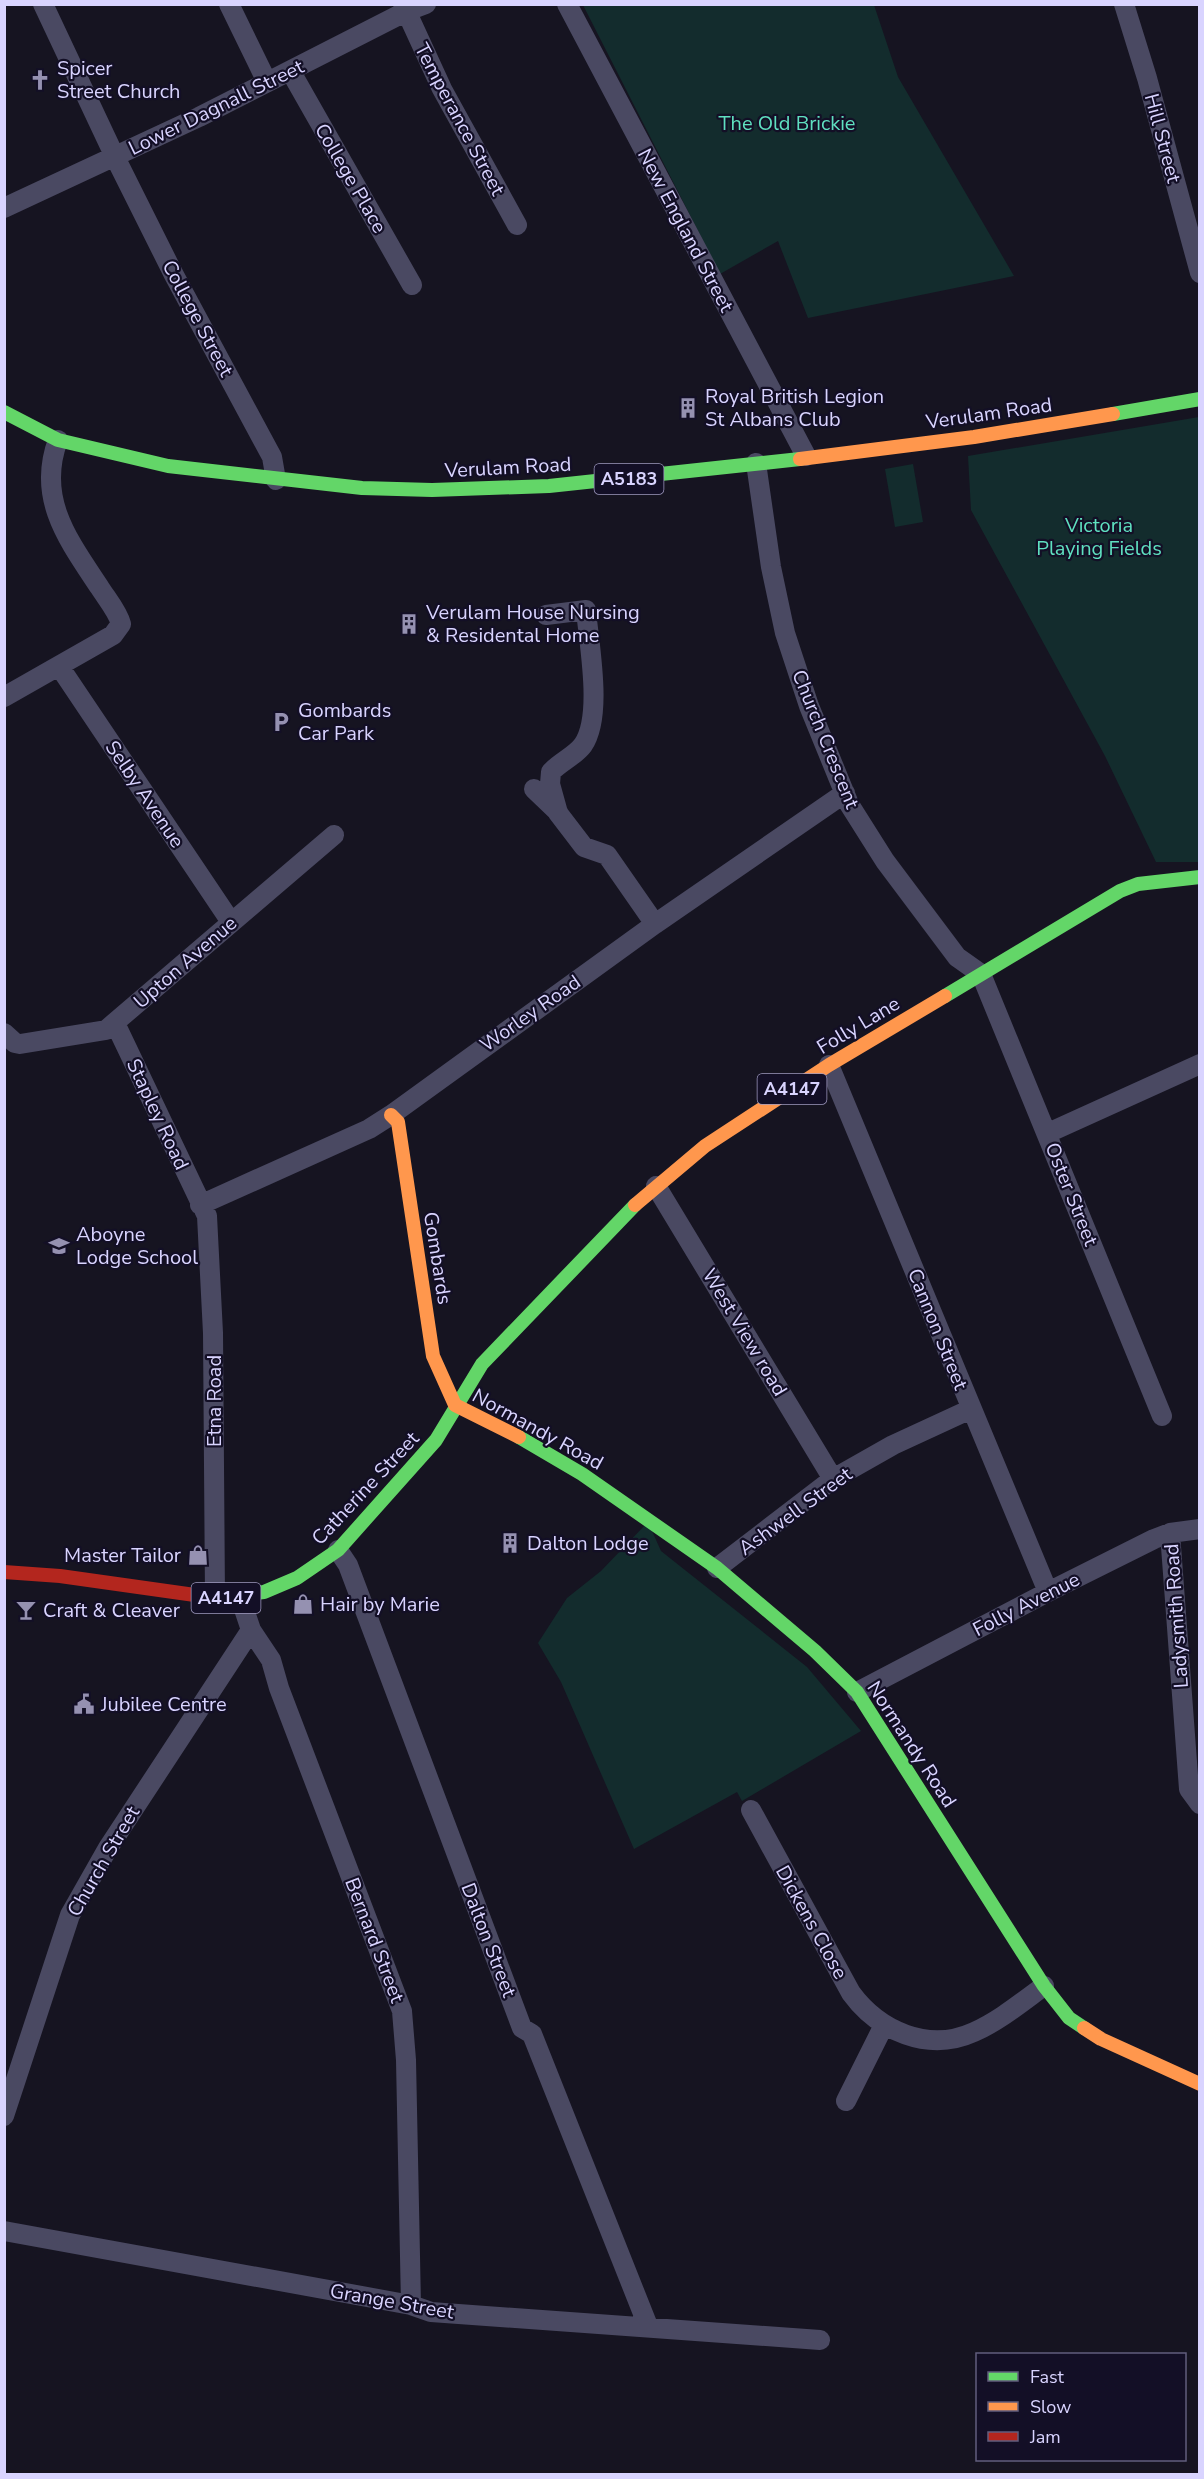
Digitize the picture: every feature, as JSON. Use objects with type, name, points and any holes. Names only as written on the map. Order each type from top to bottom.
[{"type":"main road","name":"Verulam Road","points":[[6,415],[58,440],[168,466],[362,488],[476,489],[641,478],[974,437],[1200,399]]},
{"type":"main road","name":"Folly Lane","points":[[456,1405],[482,1364],[656,1186],[705,1146],[829,1065],[1129,886],[1200,876]]},
{"type":"main road","name":"Gombards","points":[[391,1115],[398,1122],[434,1356],[456,1405]]},
{"type":"main road","name":"Catherine Street","points":[[4,1572],[60,1576],[215,1598],[240,1597],[264,1592],[297,1578],[338,1550],[436,1440],[456,1405]]},
{"type":"main road","name":"Normandy Road","points":[[456,1405],[508,1431],[582,1474],[717,1568],[815,1651],[857,1692],[1044,1986],[1069,2018],[1101,2039],[1200,2084]]},
{"type":"street","name":"College Street","points":[[43,4],[174,275],[272,457],[276,480]]},
{"type":"street","points":[[229,4],[267,82]]},
{"type":"street","name":"Lower Dagnall Street","points":[[4,208],[291,72],[404,8],[426,4]]},
{"type":"street","name":"New England Street","points":[[567,4],[806,456]]},
{"type":"street","name":"Hill Street","points":[[1124,4],[1147,78],[1200,273]]},
{"type":"street","name":"Temperance Street","points":[[404,8],[442,89],[517,225]]},
{"type":"street","name":"College Place","points":[[291,72],[412,285]]},
{"type":"street","points":[[4,697],[113,635],[121,624],[58,518],[50,489],[53,454],[58,440]]},
{"type":"street","name":"Church Crescent","points":[[756,464],[771,567],[785,633],[809,706],[845,793],[885,861],[957,957],[981,974]]},
{"type":"street","points":[[546,615],[586,610],[591,668],[592,719],[589,735],[581,748],[550,772],[550,784],[558,813]]},
{"type":"street","name":"Selby Avenue","points":[[59,666],[231,922]]},
{"type":"street","points":[[534,789],[558,813],[584,847],[607,855],[656,924]]},
{"type":"street","name":"Worley Road","points":[[200,1205],[369,1129],[391,1115],[656,924],[845,793]]},
{"type":"street","name":"Upton Avenue","points":[[10,1038],[106,1030],[334,835]]},
{"type":"street","name":"Oster Street","points":[[981,974],[1162,1416]]},
{"type":"street","name":"Stapley Road","points":[[115,1023],[200,1205]]},
{"type":"street","points":[[1048,1133],[1200,1064]]},
{"type":"street","name":"Cannon Street","points":[[829,1065],[1048,1592]]},
{"type":"street","name":"West View road","points":[[656,1186],[833,1479]]},
{"type":"street","name":"Etna Road","points":[[200,1205],[207,1216],[213,1333],[215,1598]]},
{"type":"street","name":"Ashwell Street","points":[[717,1568],[833,1479],[893,1445],[971,1409]]},
{"type":"street","name":"Folly Avenue","points":[[857,1692],[1048,1592],[1170,1533],[1200,1529]]},
{"type":"street","name":"Ladysmith Road","points":[[1170,1533],[1189,1789],[1200,1804]]},
{"type":"street","name":"Dalton Street","points":[[338,1550],[348,1565],[522,2028],[532,2034],[648,2326]]},
{"type":"street","name":"Bernard Street","points":[[240,1597],[251,1630],[272,1660],[279,1688],[402,2011],[406,2060],[411,2305]]},
{"type":"street","name":"Church Street","points":[[4,2116],[70,1915],[108,1848],[251,1630]]},
{"type":"street","name":"Dickens Close","points":[[752,1810],[851,1993],[860,2005],[884,2025],[922,2039],[956,2038],[987,2025],[1044,1986]]},
{"type":"street","points":[[846,2101],[884,2025]]},
{"type":"street","name":"Grange Street","points":[[4,2231],[411,2305],[431,2312],[820,2340]]},
{"type":"green space","name":"The Old Brickie","points":[[583,5],[874,5],[898,77],[1014,276],[808,318],[778,241],[720,274]]},
{"type":"green space","name":"Victoria Playing Fields","points":[[1199,417],[1199,862],[1156,862],[1105,756],[971,510],[968,456]]},
{"type":"green space","points":[[913,464],[923,522],[895,527],[885,469]]},
{"type":"green space","points":[[648,1522],[661,1551],[807,1667],[861,1731],[742,1801],[737,1792],[634,1849],[561,1682],[538,1643],[567,1598],[601,1571]]},
{"type":"traffic: fast","points":[[1113,414],[1200,399]]},
{"type":"traffic: fast","points":[[4,412],[58,440],[168,466],[362,488],[432,490],[549,486],[800,459]]},
{"type":"traffic: fast","points":[[945,996],[1120,891],[1138,884],[1200,877]]},
{"type":"traffic: fast","points":[[216,1598],[264,1592],[297,1578],[338,1550],[436,1440],[482,1364],[635,1205]]},
{"type":"traffic: fast","points":[[519,1437],[582,1474],[717,1568],[815,1651],[857,1692],[1044,1986],[1069,2018],[1084,2028]]},
{"type":"traffic: slow","points":[[800,459],[974,437],[1113,414]]},
{"type":"traffic: slow","points":[[635,1205],[705,1146],[829,1065],[945,996]]},
{"type":"traffic: slow","points":[[391,1115],[398,1122],[433,1356],[455,1405],[519,1437]]},
{"type":"traffic: slow","points":[[1084,2028],[1101,2039],[1200,2084]]},
{"type":"traffic: jam","points":[[4,1572],[60,1576],[216,1598]]},
{"type":"place","name":"Spicer Street Church","points":[[40,80]]},
{"type":"place","name":"Royal British Legion St Albans Club","points":[[688,408]]},
{"type":"place","name":"Verulam House Nursing & Residental Home","points":[[409,624]]},
{"type":"place","name":"Gombards Car Park","points":[[281,722]]},
{"type":"place","name":"Aboyne Lodge School","points":[[59,1246]]},
{"type":"place","name":"Dalton Lodge","points":[[510,1543]]},
{"type":"place","name":"Master Tailor","points":[[198,1555]]},
{"type":"place","name":"Hair by Marie","points":[[303,1604]]},
{"type":"place","name":"Craft & Cleaver","points":[[26,1610]]},
{"type":"place","name":"Jubilee Centre","points":[[84,1704]]}]
